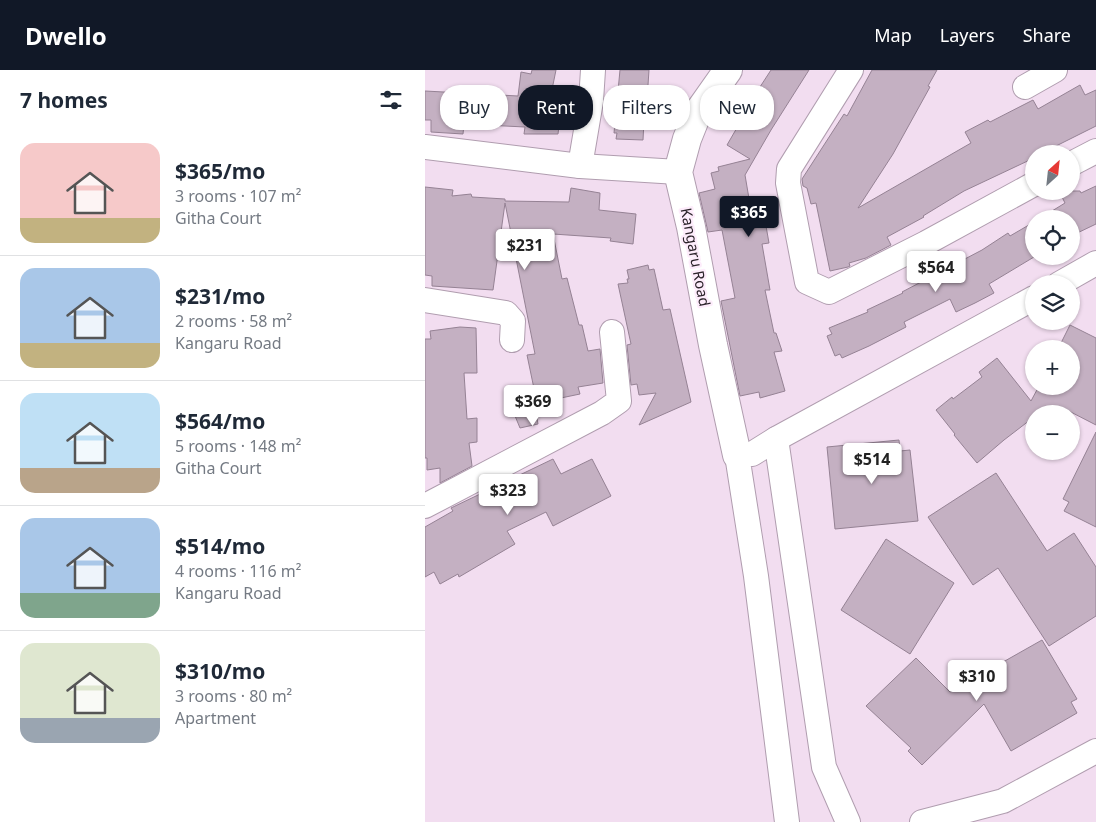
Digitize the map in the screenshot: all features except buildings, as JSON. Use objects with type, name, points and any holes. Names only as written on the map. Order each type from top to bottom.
[{"type":"street","points":[[580,166],[591,101],[593,70]]},
{"type":"street","name":"Kangaru Road","points":[[728,70],[697,114],[687,139],[678,172],[691,227],[713,345],[737,455]]},
{"type":"street","points":[[851,70],[789,169],[788,183],[807,282],[829,292],[926,243],[1025,189]]},
{"type":"street","points":[[1025,87],[1055,70]]},
{"type":"street","points":[[425,147],[580,166],[678,172]]},
{"type":"street","points":[[1080,159],[1096,151]]},
{"type":"street","points":[[1075,275],[1096,263]]},
{"type":"street","points":[[425,300],[506,313],[513,321],[512,340]]},
{"type":"street","points":[[787,822],[756,576],[737,455],[752,454],[776,439],[1025,303]]},
{"type":"street","points":[[425,506],[603,412],[619,401],[612,332]]},
{"type":"street","points":[[776,439],[824,767],[848,822]]},
{"type":"street","points":[[922,822],[1003,802],[1096,752]]}]
